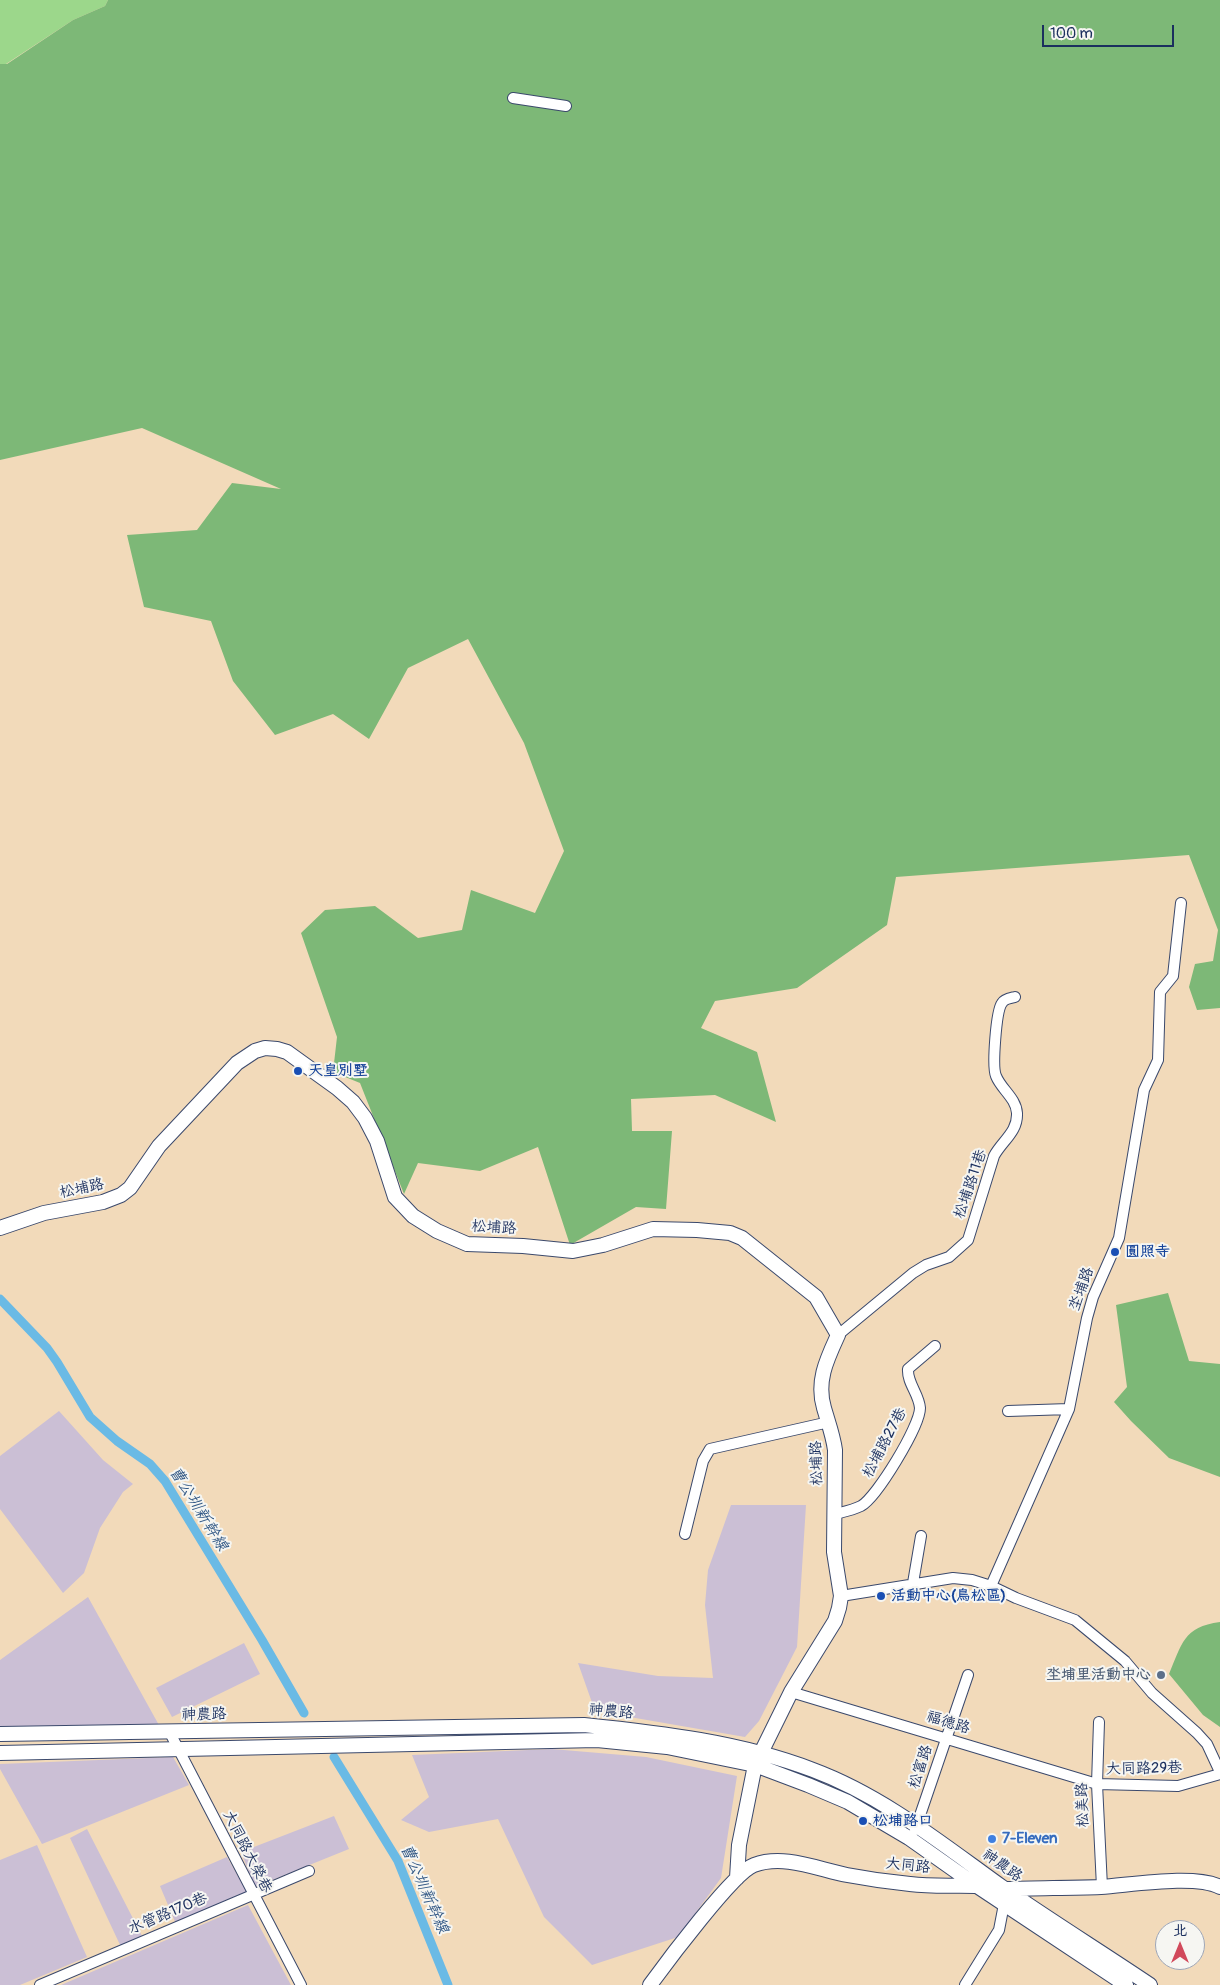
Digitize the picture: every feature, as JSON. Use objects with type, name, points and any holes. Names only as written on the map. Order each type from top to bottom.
[{"type":"street","points":[[513,98],[566,106]]},
{"type":"street","name":"坔埔路","points":[[991,1586],[1069,1409],[1093,1297],[1118,1238],[1144,1090],[1158,1060],[1160,992],[1173,976],[1182,903]]},
{"type":"street","name":"松埔路11巷","points":[[838,1335],[913,1273],[926,1265],[949,1257],[968,1240],[994,1156],[999,1147],[1011,1136],[1015,1124],[1017,1112],[1013,1100],[1000,1085],[995,1073],[996,1032],[1001,1004],[1004,1000],[1015,997]]},
{"type":"street","name":"松埔路","points":[[0,1228],[44,1213],[103,1202],[121,1196],[130,1188],[159,1146],[237,1063],[255,1051],[265,1048],[277,1049],[292,1055],[353,1102],[365,1118],[377,1141],[395,1197],[413,1216],[437,1231],[467,1244],[523,1246],[573,1251],[603,1245],[653,1229],[730,1233],[742,1238],[816,1297],[838,1335],[826,1362],[822,1377],[821,1393],[835,1450],[834,1552],[841,1596],[835,1622],[791,1692],[758,1759],[739,1845],[736,1878]]},
{"type":"street","name":"松埔路27巷","points":[[835,1514],[861,1506],[872,1497],[895,1462],[919,1416],[920,1406],[908,1378],[908,1369],[935,1346]]},
{"type":"street","points":[[1008,1411],[1069,1409]]},
{"type":"street","points":[[685,1534],[703,1461],[710,1449],[829,1422]]},
{"type":"street","points":[[913,1583],[921,1536]]},
{"type":"street","points":[[841,1596],[953,1578],[972,1580],[991,1586],[1016,1598],[1075,1620],[1125,1660],[1152,1693],[1197,1733],[1206,1744],[1220,1773]]},
{"type":"street","name":"松富路","points":[[914,1832],[968,1675]]},
{"type":"street","name":"福德路","points":[[791,1692],[1097,1784]]},
{"type":"street","name":"松美路","points":[[1099,1722],[1097,1784],[1102,1887]]},
{"type":"street","name":"神農路","points":[[0,1734],[584,1725],[669,1734],[758,1759],[808,1785],[914,1832],[1005,1889],[1150,1985]]},
{"type":"street","name":"大同路大榮巷","points":[[169,1732],[252,1895],[301,1985]]},
{"type":"street","name":"神農路","points":[[0,1753],[597,1740],[758,1759]]},
{"type":"street","name":"大同路29巷","points":[[1097,1784],[1178,1786],[1220,1773]]},
{"type":"street","name":"神農路","points":[[914,1832],[977,1886],[1126,1985]]},
{"type":"street","name":"大同路","points":[[650,1985],[668,1959],[736,1878],[753,1865],[775,1861],[804,1864],[845,1875],[913,1885],[977,1886],[1005,1889],[1102,1887],[1187,1882],[1214,1884],[1220,1887]]},
{"type":"street","name":"水管路170巷","points":[[40,1985],[309,1871]]},
{"type":"street","points":[[965,1985],[999,1930],[1005,1889]]},
{"type":"shaded area","points":[[59,1411],[103,1460],[133,1484],[123,1492],[100,1528],[84,1573],[63,1593],[0,1509],[0,1456]]},
{"type":"shaded area","points":[[731,1505],[806,1505],[797,1647],[759,1721],[745,1737],[595,1711],[578,1663],[658,1676],[713,1678],[705,1605],[708,1570]]},
{"type":"shaded area","points":[[88,1597],[160,1727],[0,1729],[0,1660]]},
{"type":"shaded area","points":[[244,1643],[260,1674],[172,1717],[156,1688]]},
{"type":"shaded area","points":[[552,1749],[646,1757],[737,1776],[721,1878],[678,1937],[592,1965],[544,1917],[498,1819],[429,1832],[401,1820],[429,1797],[412,1755]]},
{"type":"shaded area","points":[[173,1757],[189,1785],[42,1844],[0,1769],[0,1764]]},
{"type":"shaded area","points":[[334,1816],[349,1849],[255,1887],[241,1852]]},
{"type":"shaded area","points":[[87,1829],[142,1936],[121,1947],[70,1838]]},
{"type":"shaded area","points":[[37,1845],[87,1957],[20,1985],[0,1985],[0,1860]]},
{"type":"shaded area","points":[[227,1857],[247,1892],[176,1924],[160,1886]]},
{"type":"shaded area","points":[[248,1905],[291,1985],[61,1985]]},
{"type":"green space","points":[[0,0],[108,0],[105,6],[73,20],[6,64],[0,64]]},
{"type":"green space","points":[[108,0],[1220,0],[1220,1008],[1197,1010],[1189,987],[1195,964],[1213,961],[1218,930],[1189,855],[896,877],[887,925],[797,988],[715,1001],[701,1028],[757,1052],[776,1122],[715,1095],[631,1099],[632,1131],[672,1131],[666,1209],[636,1207],[570,1245],[538,1147],[480,1171],[418,1163],[404,1194],[360,1083],[333,1072],[337,1037],[301,933],[325,910],[375,906],[418,938],[462,930],[471,890],[535,913],[564,851],[524,743],[468,639],[408,668],[369,739],[333,714],[275,735],[233,681],[211,621],[144,607],[127,535],[197,530],[232,483],[281,489],[142,428],[0,460],[0,64],[7,64],[73,20],[105,6]]},
{"type":"green space","points":[[1168,1293],[1189,1361],[1220,1364],[1220,1477],[1169,1458],[1114,1402],[1127,1387],[1116,1305]]},
{"type":"green space","points":[[1220,1622],[1220,1727],[1203,1715],[1169,1674],[1181,1646],[1191,1633],[1208,1624]]},
{"type":"waterway","name":"曹公圳新幹線","points":[[0,1299],[47,1348],[90,1417],[117,1441],[150,1464],[165,1481],[304,1713]]},
{"type":"waterway","name":"曹公圳新幹線","points":[[334,1757],[398,1861],[448,1985]]},
{"type":"place","name":"天皇別墅","points":[[298,1071]]},
{"type":"place","name":"圓照寺","points":[[1115,1252]]},
{"type":"place","name":"活動中心(鳥松區)","points":[[881,1596]]},
{"type":"place","name":"坔埔里活動中心","points":[[1161,1675]]},
{"type":"place","name":"松埔路口","points":[[863,1821]]},
{"type":"place","name":"7-Eleven","points":[[992,1839]]}]
